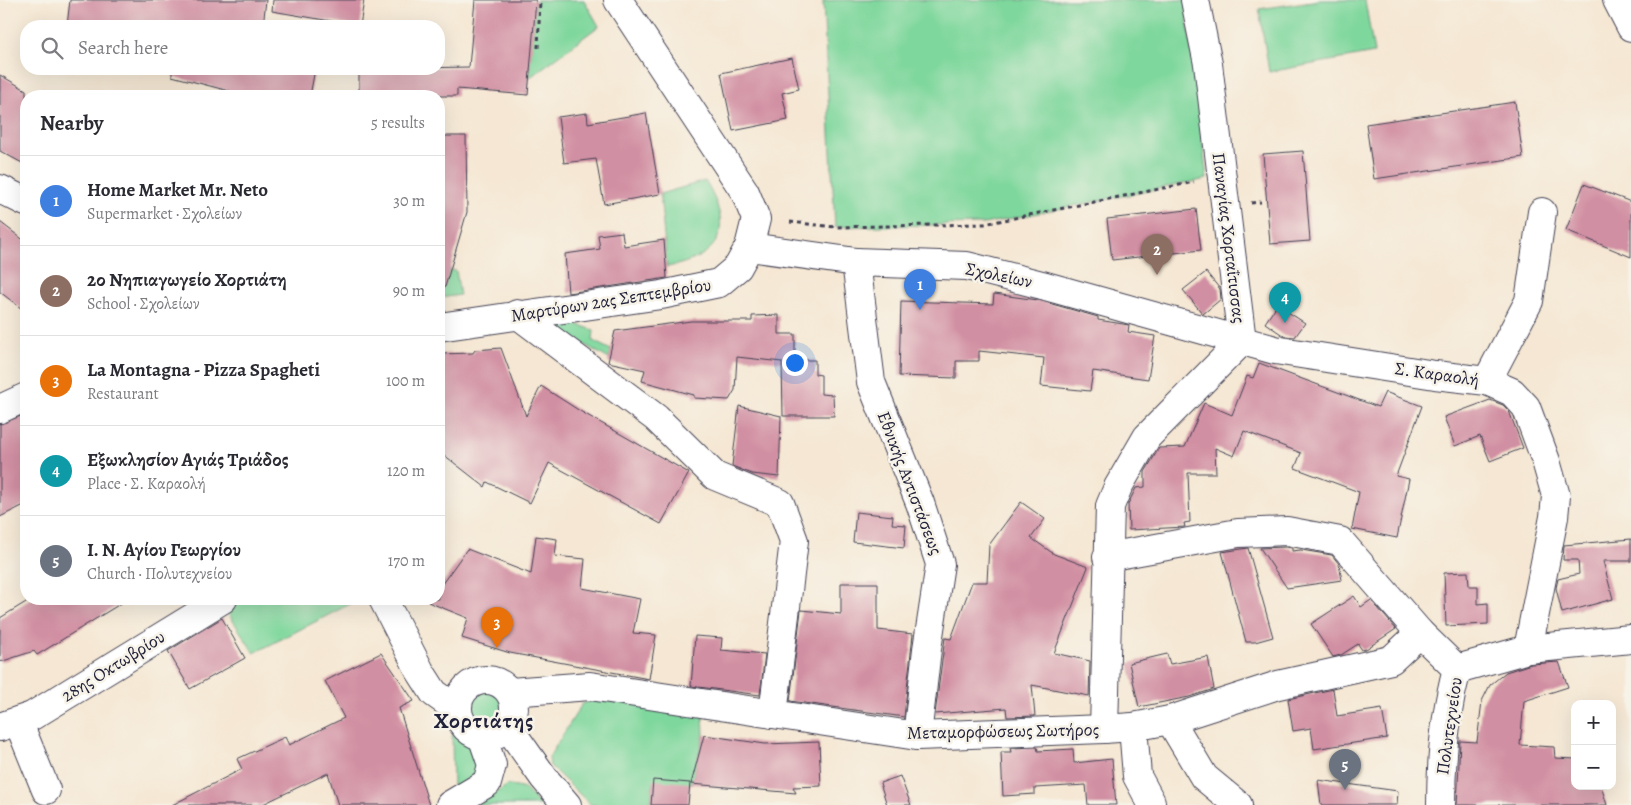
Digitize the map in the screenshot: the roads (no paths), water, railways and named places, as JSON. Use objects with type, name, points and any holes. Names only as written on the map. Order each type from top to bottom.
[{"type":"street","name":"Μαρτύρων 2ας Σεπτεμβρίου","points":[[445,326],[517,314],[661,295],[719,283],[738,267],[749,247],[756,219],[745,192],[618,0]]},
{"type":"street","name":"Παναγίας Χορταΐτισσας","points":[[1104,729],[1110,506],[1118,487],[1147,437],[1242,341],[1208,64],[1195,0]]},
{"type":"street","points":[[1617,0],[1631,27]]},
{"type":"street","points":[[0,189],[20,199]]},
{"type":"street","points":[[1488,381],[1529,300],[1542,212]]},
{"type":"street","name":"Σχολείων","points":[[749,247],[856,262],[967,266],[1242,341]]},
{"type":"street","name":"Εθνικής Αντιστάσεως","points":[[856,262],[871,382],[920,503],[940,564],[917,736]]},
{"type":"street","points":[[517,314],[656,418],[715,476],[780,503],[794,541],[773,714]]},
{"type":"street","name":"Σ. Καραολή","points":[[1242,341],[1275,350],[1435,375],[1488,381],[1512,392],[1526,406],[1546,461],[1556,496],[1554,517],[1528,649]]},
{"type":"street","points":[[0,409],[20,400]]},
{"type":"street","name":"Πολυτεχνείου","points":[[1108,557],[1238,533],[1287,531],[1340,541],[1420,633],[1457,670],[1450,694],[1445,733],[1440,805]]},
{"type":"street","name":"28ης Οκτωβρίου","points":[[9,724],[32,716],[213,605]]},
{"type":"street","points":[[387,605],[420,671],[434,692],[458,710],[465,728],[482,736],[500,733],[508,727],[515,710],[510,692],[496,681],[477,681],[463,692],[458,710]]},
{"type":"street","name":"Μεταμορφώσεως Σωτήρος","points":[[510,692],[590,686],[917,736],[1104,729],[1133,727],[1170,720],[1278,685],[1391,660],[1420,633]]},
{"type":"street","points":[[1457,670],[1528,649],[1631,639]]},
{"type":"street","points":[[1170,720],[1204,777],[1238,805]]},
{"type":"street","points":[[9,724],[46,790]]},
{"type":"street","points":[[508,727],[544,778],[567,805]]},
{"type":"street","points":[[1133,727],[1137,776],[1151,802]]},
{"type":"street","points":[[456,803],[487,783],[492,765],[482,736]]},
{"type":"place","name":"2ο Νηπιαγωγείο Χορτιάτη","points":[[1157,275]]},
{"type":"place","name":"Home Market Mr. Neto","points":[[920,310]]},
{"type":"place","name":"Εξωκλησίον Αγιάς Τριάδος","points":[[1285,323]]},
{"type":"place","name":"La Montagna - Pizza Spagheti","points":[[497,648]]},
{"type":"place","name":"Ι. Ν. Αγίου Γεωργίου","points":[[1345,790]]},
{"type":"district","name":"Χορτιάτης","points":[[484,720]]}]
